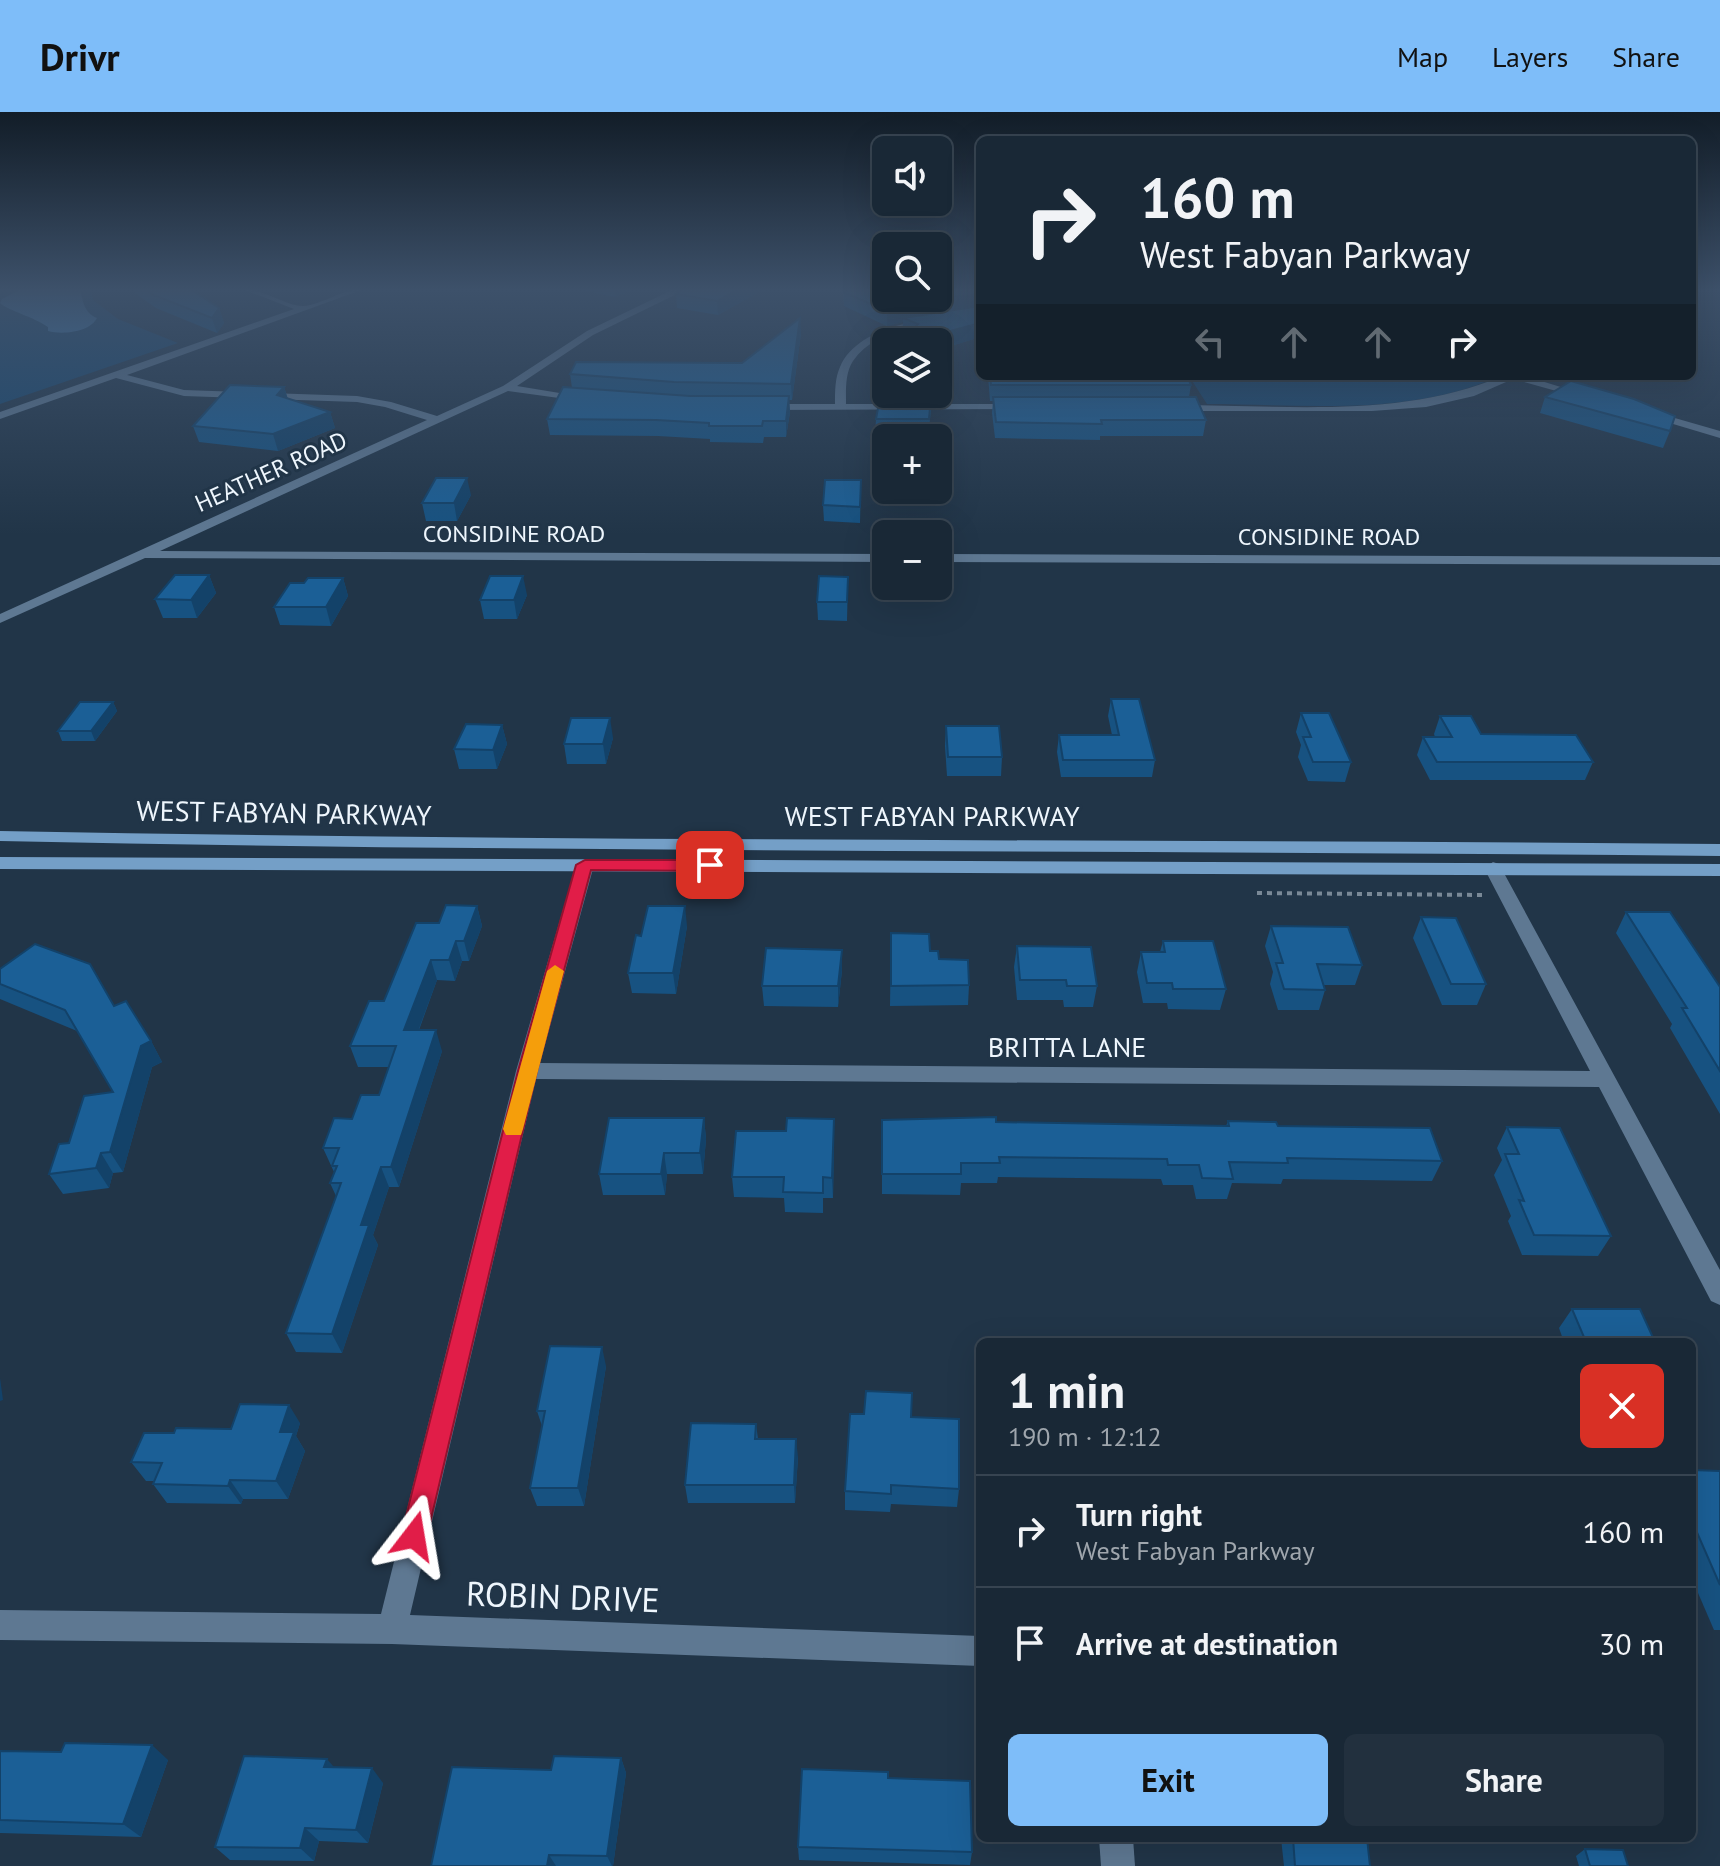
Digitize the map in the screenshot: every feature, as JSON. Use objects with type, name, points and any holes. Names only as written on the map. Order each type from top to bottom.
[{"type":"main road","name":"WEST FABYAN PARKWAY","points":[[0,836],[344,843],[1075,844],[1720,850]]},
{"type":"main road","name":"WEST FABYAN PARKWAY","points":[[0,863],[1720,870]]},
{"type":"street","points":[[0,416],[128,371]]},
{"type":"street","name":"HEATHER ROAD","points":[[0,619],[507,388],[533,371]]},
{"type":"street","points":[[840,407],[845,371]]},
{"type":"street","points":[[116,375],[184,393],[357,399],[387,404],[438,420]]},
{"type":"street","points":[[1168,408],[1372,408],[1426,404],[1470,394],[1503,380]]},
{"type":"street","points":[[1526,380],[1599,400]]},
{"type":"street","points":[[507,388],[594,401]]},
{"type":"street","points":[[752,407],[1028,407]]},
{"type":"street","points":[[1627,408],[1720,435]]},
{"type":"street","name":"CONSIDINE ROAD","points":[[141,555],[872,558]]},
{"type":"street","name":"CONSIDINE ROAD","points":[[952,558],[1720,561]]},
{"type":"street","points":[[392,1629],[527,1071],[585,865]]},
{"type":"street","points":[[1493,868],[1720,1294]]},
{"type":"street","name":"BRITTA LANE","points":[[527,1071],[1607,1079]]},
{"type":"street","name":"ROBIN DRIVE","points":[[0,1625],[392,1629],[976,1651]]},
{"type":"street","points":[[1116,1842],[1118,1866]]},
{"type":"shaded area","points":[[0,371],[97,371],[0,404]]},
{"type":"shaded area","points":[[1192,380],[1489,380],[1463,390],[1391,403],[1354,406],[1207,404]]},
{"type":"building","points":[[572,371],[793,371],[791,384],[674,382],[570,374]]},
{"type":"building","points":[[990,380],[1189,380],[1191,385],[991,385]]},
{"type":"building","points":[[1571,381],[1634,399],[1675,416],[1670,431],[1545,397]]},
{"type":"building","points":[[230,385],[284,387],[277,395],[330,412],[273,434],[193,426]]},
{"type":"building","points":[[563,387],[690,396],[789,396],[786,421],[763,421],[762,426],[709,426],[709,423],[656,420],[547,419]]},
{"type":"building","points":[[993,397],[1196,397],[1206,420],[1101,420],[1102,424],[996,422]]},
{"type":"building","points":[[878,408],[930,408],[929,419],[876,419]]},
{"type":"building","points":[[436,478],[467,478],[454,503],[422,503]]},
{"type":"building","points":[[825,480],[861,480],[860,507],[823,505]]},
{"type":"building","points":[[175,575],[209,575],[191,600],[155,599]]},
{"type":"building","points":[[490,576],[523,576],[514,600],[480,600]]},
{"type":"building","points":[[819,576],[848,577],[847,602],[817,602]]},
{"type":"building","points":[[308,578],[343,578],[326,607],[274,607],[290,583],[304,583]]},
{"type":"building","points":[[1111,699],[1139,699],[1155,760],[1063,760],[1059,735],[1119,735]]},
{"type":"building","points":[[80,702],[113,702],[91,731],[58,731]]},
{"type":"building","points":[[1301,713],[1329,713],[1351,762],[1313,762],[1303,737],[1311,737]]},
{"type":"building","points":[[1440,716],[1471,716],[1481,734],[1576,735],[1593,762],[1437,762],[1423,737],[1452,737]]},
{"type":"building","points":[[571,718],[610,718],[603,744],[564,744]]},
{"type":"building","points":[[466,724],[502,725],[493,750],[454,749]]},
{"type":"building","points":[[946,726],[999,726],[1002,757],[948,757]]},
{"type":"building","points":[[446,905],[477,906],[464,941],[456,941],[449,960],[431,960],[404,1030],[436,1030],[391,1167],[381,1167],[361,1225],[369,1225],[332,1334],[286,1333],[341,1183],[330,1183],[337,1166],[332,1166],[339,1148],[323,1148],[334,1118],[352,1119],[361,1095],[379,1095],[396,1046],[350,1046],[369,1001],[384,1001],[416,923],[439,923]]},
{"type":"building","points":[[648,906],[685,906],[673,973],[628,973],[636,935],[641,936]]},
{"type":"building","points":[[1626,912],[1670,912],[1720,987],[1720,1071],[1682,1008],[1687,1008]]},
{"type":"building","points":[[1421,917],[1456,918],[1486,984],[1451,984]]},
{"type":"building","points":[[1271,926],[1348,927],[1362,965],[1317,964],[1325,990],[1284,989],[1276,963],[1283,963]]},
{"type":"building","points":[[891,933],[929,934],[930,951],[938,951],[939,959],[968,960],[969,985],[891,986]]},
{"type":"building","points":[[1163,941],[1213,941],[1226,989],[1173,989],[1172,983],[1147,983],[1141,952],[1165,952]]},
{"type":"building","points":[[35,944],[90,964],[114,1006],[126,1001],[151,1041],[141,1046],[110,1152],[101,1153],[96,1168],[49,1174],[59,1144],[69,1143],[84,1096],[113,1092],[65,1010],[0,984],[0,969]]},
{"type":"building","points":[[1017,946],[1091,947],[1097,986],[1067,986],[1066,980],[1020,980]]},
{"type":"building","points":[[766,948],[842,950],[838,986],[762,986]]},
{"type":"building","points":[[996,1117],[996,1122],[1229,1126],[1228,1121],[1276,1122],[1278,1126],[1430,1128],[1442,1161],[1287,1158],[1288,1163],[1229,1162],[1233,1179],[1202,1178],[1199,1165],[1168,1165],[1167,1159],[999,1157],[1000,1163],[961,1163],[961,1174],[882,1174],[882,1120]]},
{"type":"building","points":[[609,1118],[704,1118],[700,1153],[664,1153],[661,1174],[599,1174]]},
{"type":"building","points":[[787,1118],[834,1119],[832,1178],[823,1177],[823,1193],[783,1192],[784,1177],[732,1177],[736,1131],[786,1131]]},
{"type":"building","points":[[1507,1127],[1560,1128],[1611,1236],[1534,1235],[1505,1154],[1519,1154]]},
{"type":"building","points":[[1572,1309],[1640,1309],[1653,1338],[1584,1338]]},
{"type":"building","points":[[550,1346],[602,1347],[578,1488],[530,1488],[545,1411],[537,1411]]},
{"type":"building","points":[[866,1391],[912,1393],[911,1417],[959,1419],[959,1489],[891,1485],[891,1494],[845,1491],[850,1414],[864,1414]]},
{"type":"building","points":[[240,1404],[289,1405],[280,1432],[294,1432],[276,1481],[230,1480],[228,1486],[153,1484],[162,1463],[131,1462],[144,1433],[174,1433],[176,1428],[231,1429]]},
{"type":"building","points":[[691,1423],[756,1424],[755,1439],[796,1439],[794,1485],[685,1485]]},
{"type":"building","points":[[1696,1470],[1720,1471],[1720,1585],[1696,1530]]},
{"type":"building","points":[[65,1743],[152,1745],[123,1824],[0,1820],[0,1751],[61,1752]]},
{"type":"building","points":[[244,1756],[327,1759],[324,1767],[372,1768],[356,1830],[305,1828],[300,1848],[215,1847]]},
{"type":"building","points":[[554,1756],[621,1758],[607,1856],[549,1855],[547,1866],[431,1866],[452,1767],[551,1770]]},
{"type":"building","points":[[802,1769],[888,1772],[888,1778],[970,1781],[972,1852],[798,1847]]},
{"type":"building","points":[[1293,1842],[1367,1842],[1370,1866],[1295,1866]]},
{"type":"building","points":[[1585,1849],[1623,1850],[1628,1866],[1590,1866]]},
{"type":"slow traffic","points":[[513,1129],[555,971]]},
{"type":"route","points":[[414,1536],[527,1071],[585,865],[710,865]]}]
